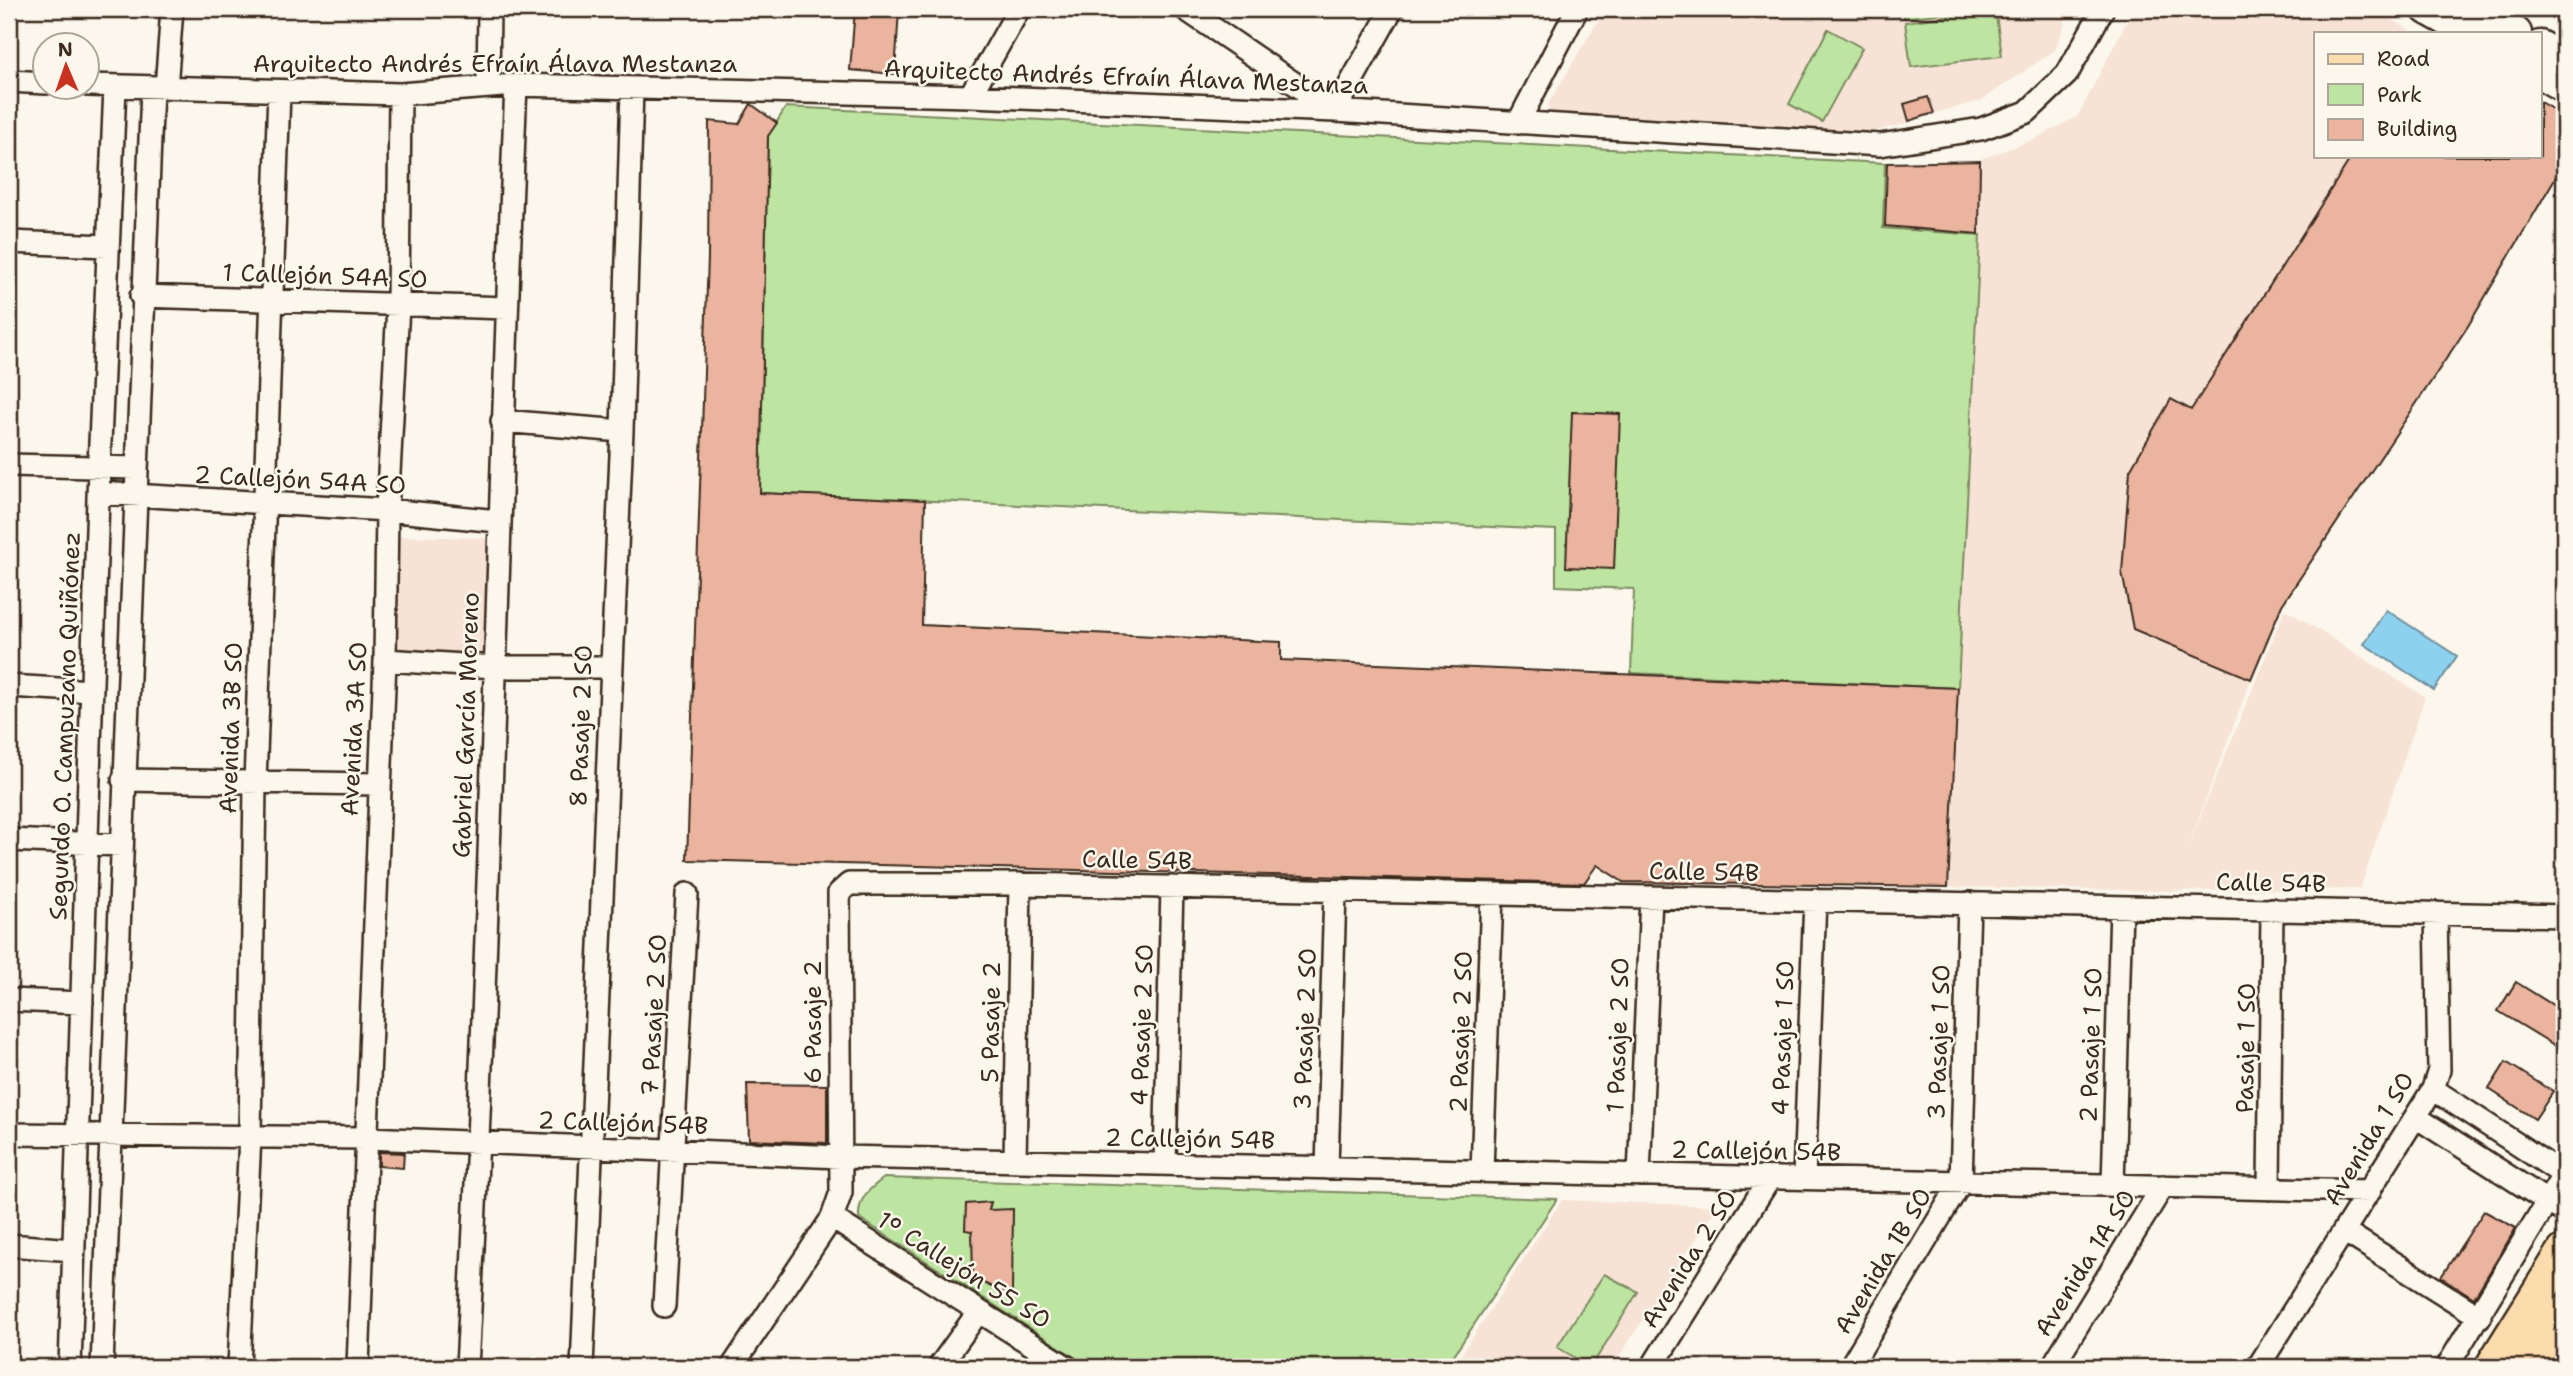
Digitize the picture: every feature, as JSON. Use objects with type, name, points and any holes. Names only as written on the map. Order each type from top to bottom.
[{"type":"main road","points":[[2492,1367],[2560,1258]]},
{"type":"main road","points":[[2524,1367],[2560,1258]]},
{"type":"main road","points":[[2549,1367],[2564,1343]]},
{"type":"street","points":[[102,1367],[141,296],[159,88],[172,9]]},
{"type":"street","points":[[488,86],[489,9]]},
{"type":"street","points":[[970,96],[1019,9]]},
{"type":"street","points":[[1185,9],[1335,111],[1392,9]]},
{"type":"street","points":[[1518,123],[1577,9]]},
{"type":"street","name":"Arquitecto Andrés Efraín Álava Mestanza","points":[[102,86],[400,94],[516,85],[970,96],[1335,111],[1880,145],[1981,129],[2027,112],[2067,74],[2103,9]]},
{"type":"street","points":[[2427,9],[2512,32]]},
{"type":"street","points":[[2542,47],[2564,59]]},
{"type":"street","points":[[2542,74],[2564,88]]},
{"type":"street","points":[[9,81],[32,82]]},
{"type":"street","name":"Gabriel García Moreno","points":[[467,1367],[479,1142],[498,522],[516,85]]},
{"type":"street","name":"Segundo O. Campuzano Quiñónez","points":[[70,1367],[99,467],[115,87]]},
{"type":"street","name":"8 Pasaje 2 SO","points":[[582,1367],[622,431],[632,88]]},
{"type":"street","name":"Avenida 3B SO","points":[[239,1367],[250,1136],[255,784],[279,91]]},
{"type":"street","name":"Avenida 3A SO","points":[[358,1367],[377,784],[385,660],[387,510],[398,306],[400,94]]},
{"type":"street","points":[[9,242],[107,246]]},
{"type":"street","name":"1 Callejón 54A SO","points":[[141,296],[507,308]]},
{"type":"street","points":[[502,421],[622,431]]},
{"type":"street","points":[[9,465],[136,468]]},
{"type":"street","name":"2 Callejón 54A SO","points":[[99,493],[265,505],[387,510],[498,522]]},
{"type":"street","points":[[385,660],[495,667],[610,667]]},
{"type":"street","points":[[9,686],[92,691]]},
{"type":"street","points":[[123,780],[377,784]]},
{"type":"street","points":[[9,840],[121,845]]},
{"type":"street","name":"Calle 54B","points":[[844,887],[849,884],[1020,884],[2564,916]]},
{"type":"street","name":"5 Pasaje 2","points":[[1015,1161],[1020,884]]},
{"type":"street","name":"6 Pasaje 2","points":[[732,1367],[832,1218],[841,1192],[839,893],[844,887]]},
{"type":"street","name":"4 Pasaje 2 SO","points":[[1165,1164],[1172,887]]},
{"type":"street","name":"3 Pasaje 2 SO","points":[[1327,1168],[1335,891]]},
{"type":"street","name":"7 Pasaje 2 SO","points":[[664,1306],[687,894]]},
{"type":"street","name":"2 Pasaje 2 SO","points":[[1482,1171],[1492,894]]},
{"type":"street","name":"1 Pasaje 2 SO","points":[[1639,1175],[1650,897]]},
{"type":"street","name":"4 Pasaje 1 SO","points":[[1804,1178],[1815,900]]},
{"type":"street","name":"3 Pasaje 1 SO","points":[[1961,1182],[1969,903]]},
{"type":"street","name":"2 Pasaje 1 SO","points":[[2113,1185],[2121,907]]},
{"type":"street","name":"Pasaje 1 SO","points":[[2269,1189],[2272,909]]},
{"type":"street","name":"Avenida 1 SO","points":[[2258,1367],[2433,1089],[2439,1070],[2436,913]]},
{"type":"street","points":[[9,1000],[82,1003]]},
{"type":"street","points":[[2433,1089],[2564,1175],[2556,1206],[2447,1367]]},
{"type":"street","points":[[2416,1117],[2556,1206]]},
{"type":"street","name":"2 Callejón 54B","points":[[9,1134],[366,1138],[841,1157],[2370,1191]]},
{"type":"street","name":"Avenida 2 SO","points":[[1652,1367],[1770,1178]]},
{"type":"street","name":"Avenida 1B SO","points":[[1850,1367],[1961,1182]]},
{"type":"street","name":"Avenida 1A SO","points":[[2052,1367],[2163,1186]]},
{"type":"street","name":"1º Callejón 55 SO","points":[[832,1218],[1068,1367]]},
{"type":"street","points":[[2344,1231],[2480,1317]]},
{"type":"street","points":[[9,1245],[73,1250]]},
{"type":"street","points":[[939,1367],[979,1311]]},
{"type":"shaded area","points":[[1605,9],[2070,9],[2055,50],[1981,101],[1934,113],[1928,96],[1903,104],[1909,123],[1858,135],[1556,117],[1547,106]]},
{"type":"shaded area","points":[[2133,9],[2374,9],[2413,32],[2314,32],[2314,158],[2351,158],[2191,410],[2170,399],[2130,470],[2122,572],[2133,629],[2251,679],[2186,852],[2285,609],[2425,697],[2360,889],[2170,891],[1948,887],[1981,159],[2033,140],[2078,116]]},
{"type":"shaded area","points":[[392,536],[489,538],[487,659],[390,654]]},
{"type":"shaded area","points":[[1562,1200],[1718,1206],[1612,1367],[1453,1367]]},
{"type":"green space","points":[[1903,9],[1982,9],[1904,18]]},
{"type":"green space","points":[[1995,9],[2002,56],[1911,67],[1905,22]]},
{"type":"green space","points":[[1828,29],[1862,48],[1822,122],[1789,104]]},
{"type":"green space","points":[[786,107],[1885,163],[1883,228],[1980,235],[1958,688],[1631,673],[1634,589],[1556,586],[1556,530],[760,493],[768,136]]},
{"type":"green space","points":[[884,1178],[1557,1199],[1446,1367],[1090,1367],[859,1218],[860,1205],[866,1195]]},
{"type":"green space","points":[[1604,1274],[1638,1292],[1591,1367],[1557,1347]]},
{"type":"water","points":[[2386,610],[2457,656],[2434,690],[2364,644]]},
{"type":"building","points":[[855,9],[899,9],[895,74],[850,70]]},
{"type":"building","points":[[1928,97],[1934,113],[1909,121],[1904,104]]},
{"type":"building","points":[[2542,103],[2564,116],[2564,163],[2468,326],[2282,605],[2251,679],[2133,629],[2122,572],[2130,470],[2171,399],[2191,410],[2351,158],[2542,158]]},
{"type":"building","points":[[751,104],[777,123],[768,136],[760,493],[925,500],[922,625],[1281,642],[1281,660],[1958,688],[1948,887],[1623,882],[1597,865],[1584,883],[687,860],[708,257],[709,121],[739,124]]},
{"type":"building","points":[[1980,161],[1979,234],[1885,226],[1887,163]]},
{"type":"building","points":[[1572,412],[1620,414],[1614,569],[1566,567]]},
{"type":"building","points":[[2516,982],[2564,1012],[2564,1051],[2498,1011]]},
{"type":"building","points":[[2506,1062],[2553,1092],[2535,1119],[2489,1089]]},
{"type":"building","points":[[747,1084],[827,1085],[827,1143],[749,1140]]},
{"type":"building","points":[[379,1152],[404,1153],[403,1168],[379,1166]]},
{"type":"building","points":[[991,1202],[989,1210],[1013,1209],[1012,1291],[1000,1291],[973,1278],[972,1231],[965,1230],[966,1204]]},
{"type":"building","points":[[2484,1211],[2516,1228],[2474,1298],[2441,1277]]}]
